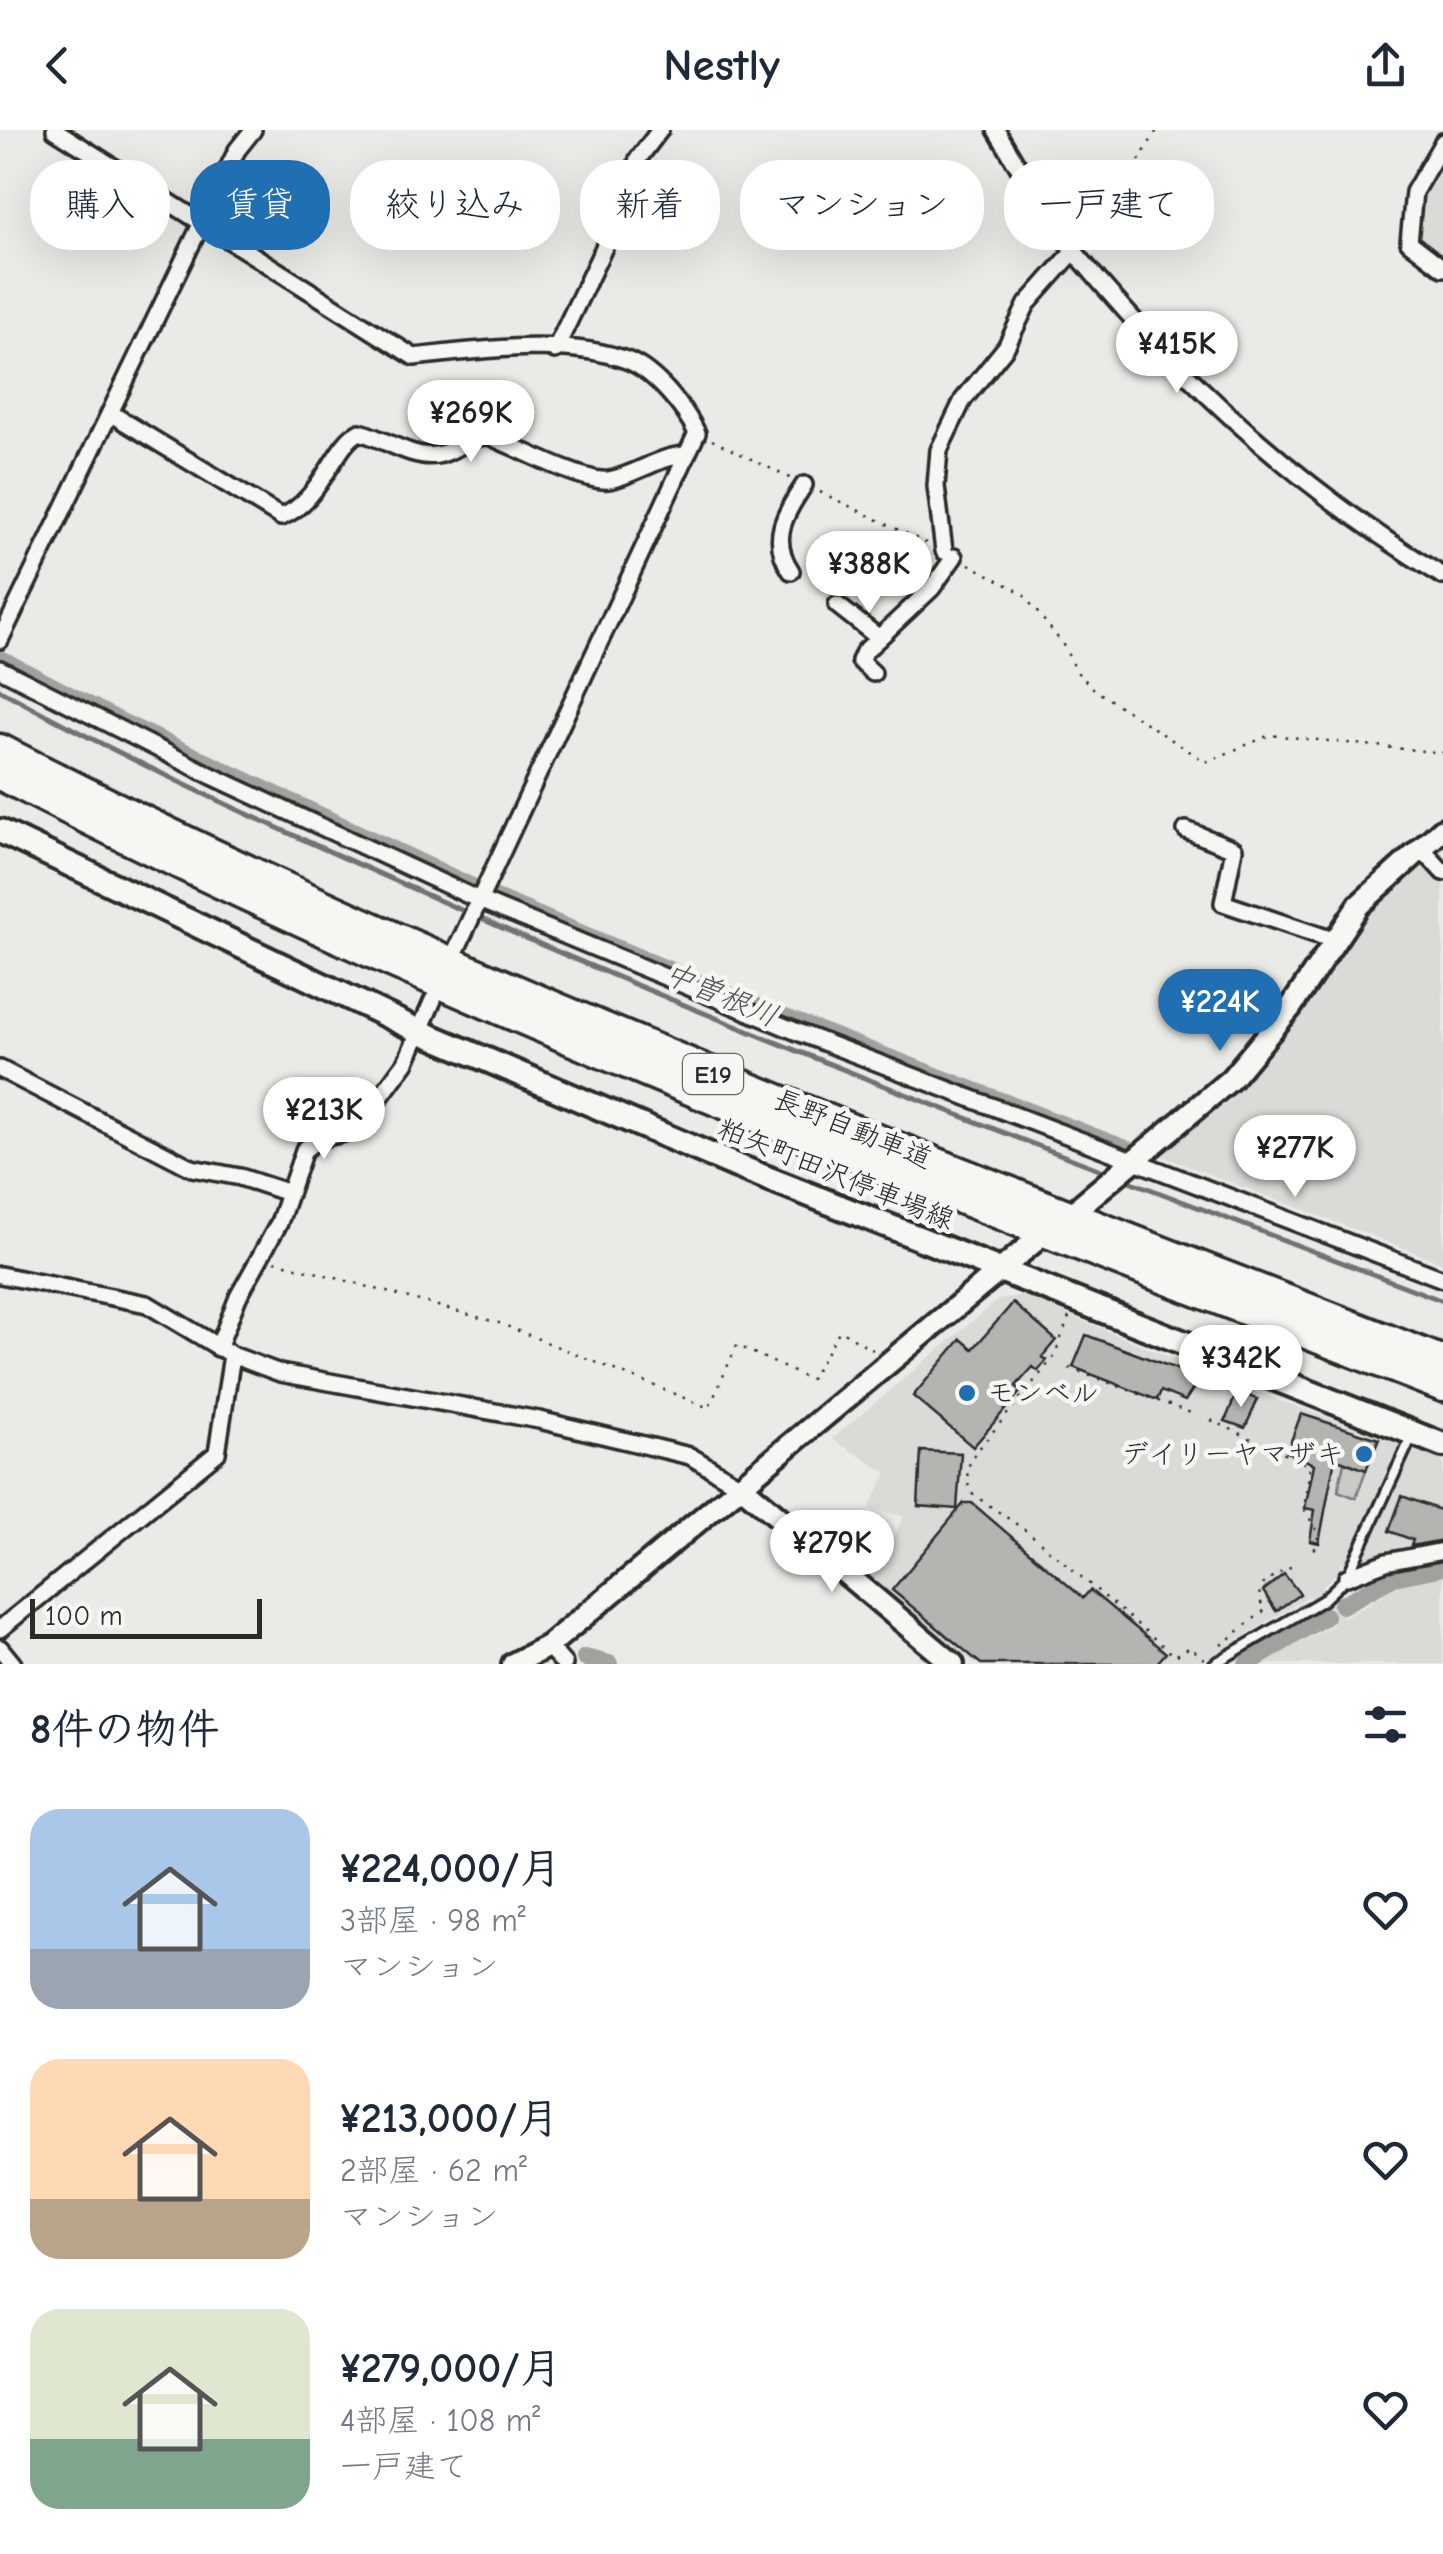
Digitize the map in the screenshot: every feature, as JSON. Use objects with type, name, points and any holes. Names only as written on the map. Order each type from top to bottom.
[{"type":"highway","name":"長野自動車道","points":[[0,749],[265,880],[658,1051],[1443,1362]]},
{"type":"highway","name":"長野自動車道","points":[[0,776],[254,900],[664,1083],[1443,1387]]},
{"type":"main road","name":"粕矢町田沢停車場線","points":[[0,832],[419,1031],[734,1166],[1443,1445]]},
{"type":"street","points":[[55,130],[190,218]]},
{"type":"street","points":[[232,160],[253,130]]},
{"type":"street","points":[[555,350],[618,218],[638,158],[660,130]]},
{"type":"street","points":[[996,130],[1015,160]]},
{"type":"street","points":[[1443,142],[1414,192],[1409,242],[1443,268]]},
{"type":"street","points":[[0,640],[190,245]]},
{"type":"street","points":[[242,250],[414,357],[484,349],[555,350],[611,355],[634,363],[683,408],[697,433],[456,948]]},
{"type":"street","points":[[873,673],[860,661],[932,588],[949,554],[936,486],[938,450],[963,400],[1006,347],[1027,304],[1071,250]]},
{"type":"street","points":[[1073,250],[1260,448],[1443,576]]},
{"type":"street","points":[[110,413],[280,517],[323,482],[346,441],[360,432],[423,456],[443,454],[472,438],[490,436],[602,481],[646,468],[666,456],[684,456]]},
{"type":"street","points":[[791,571],[779,546],[780,529],[804,484]]},
{"type":"street","points":[[837,605],[879,638]]},
{"type":"street","points":[[0,669],[212,776],[479,900],[1132,1163],[1443,1279]]},
{"type":"street","points":[[1081,1205],[1231,1079],[1291,1008],[1359,905],[1443,829]]},
{"type":"street","points":[[1186,830],[1234,849],[1223,903],[1333,940]]},
{"type":"street","points":[[1421,848],[1443,872]]},
{"type":"street","points":[[0,1629],[217,1454],[225,1352],[238,1297],[264,1258],[304,1150],[318,1140],[356,1130],[406,1062],[433,1000]]},
{"type":"street","points":[[0,1069],[192,1168],[240,1177],[290,1193]]},
{"type":"street","points":[[513,1664],[548,1646],[744,1488],[1034,1242]]},
{"type":"street","points":[[0,1275],[147,1304],[225,1352],[280,1373],[538,1420],[690,1456],[744,1488],[953,1664]]},
{"type":"street","points":[[1347,1577],[1386,1562],[1443,1551]]},
{"type":"street","points":[[548,1646],[564,1664]]},
{"type":"street","points":[[0,1648],[12,1664]]},
{"type":"lane","points":[[1212,1664],[1323,1600],[1347,1577],[1413,1434]]},
{"type":"path","points":[[1139,160],[1157,130]]},
{"type":"path","points":[[697,433],[1022,593],[1062,642],[1077,672],[1095,690],[1206,762],[1270,735],[1443,753]]},
{"type":"path","points":[[264,1258],[498,1323],[709,1408],[737,1345],[810,1380],[840,1330],[892,1361]]},
{"type":"path","points":[[1071,1311],[1054,1356],[968,1464],[971,1494],[1028,1532],[1174,1656],[1190,1648],[1212,1664]]},
{"type":"path","points":[[1070,1368],[1191,1413]]},
{"type":"path","points":[[1211,1420],[1260,1443]]},
{"type":"path","points":[[1274,1449],[1310,1466],[1304,1509],[1320,1534],[1314,1555]]},
{"type":"path","points":[[1220,1645],[1265,1610],[1258,1596],[1266,1580],[1292,1566]]},
{"type":"shaded area","points":[[1443,154],[1443,258],[1422,242],[1419,195]]},
{"type":"shaded area","points":[[1443,849],[1443,1263],[1156,1154],[1238,1084],[1303,1008],[1338,949],[1402,876]]},
{"type":"shaded area","points":[[1022,1295],[1226,1381],[1443,1460],[1443,1544],[1341,1563],[1341,1570],[1322,1586],[1345,1617],[1401,1584],[1443,1574],[1443,1664],[1263,1664],[1332,1625],[1309,1596],[1199,1664],[975,1664],[872,1578],[904,1516],[869,1509],[887,1473],[832,1439],[998,1300]]},
{"type":"shaded area","points":[[1344,1462],[1366,1470],[1356,1498],[1338,1491]]},
{"type":"building","name":"モンベル","points":[[1013,1303],[1056,1340],[1042,1357],[1047,1360],[1038,1371],[1033,1367],[1016,1386],[1021,1391],[973,1447],[913,1396],[961,1339],[973,1349]]},
{"type":"building","points":[[1086,1335],[1198,1377],[1193,1389],[1185,1401],[1161,1391],[1157,1400],[1073,1367]]},
{"type":"building","points":[[1237,1392],[1258,1399],[1245,1428],[1225,1421]]},
{"type":"building","points":[[1301,1414],[1379,1439],[1366,1470],[1335,1458],[1319,1543],[1310,1541],[1315,1510],[1305,1508],[1314,1464],[1287,1452]]},
{"type":"building","points":[[921,1451],[961,1453],[957,1509],[918,1506]]},
{"type":"building","points":[[1402,1496],[1443,1511],[1443,1540],[1411,1546],[1413,1540],[1389,1531]]},
{"type":"building","points":[[964,1503],[972,1503],[1083,1598],[1090,1590],[1166,1653],[1156,1664],[981,1664],[892,1590]]},
{"type":"building","points":[[1284,1574],[1300,1594],[1276,1611],[1263,1591]]},
{"type":"waterway","points":[[2,660],[123,723],[474,888]]},
{"type":"waterway","name":"中曽根川","points":[[0,690],[216,799],[519,935],[771,1040],[1109,1173]]},
{"type":"waterway","points":[[491,896],[767,1011],[1128,1150]]},
{"type":"waterway","name":"中曽根川","points":[[1124,1179],[1443,1301]]},
{"type":"waterway","points":[[1342,1605],[1394,1577],[1443,1567]]},
{"type":"waterway","points":[[1247,1664],[1325,1616]]},
{"type":"waterway","points":[[585,1658],[609,1664]]},
{"type":"place","name":"モンベル","points":[[967,1393]]},
{"type":"place","name":"デイリーヤマザキ","points":[[1364,1454]]}]
